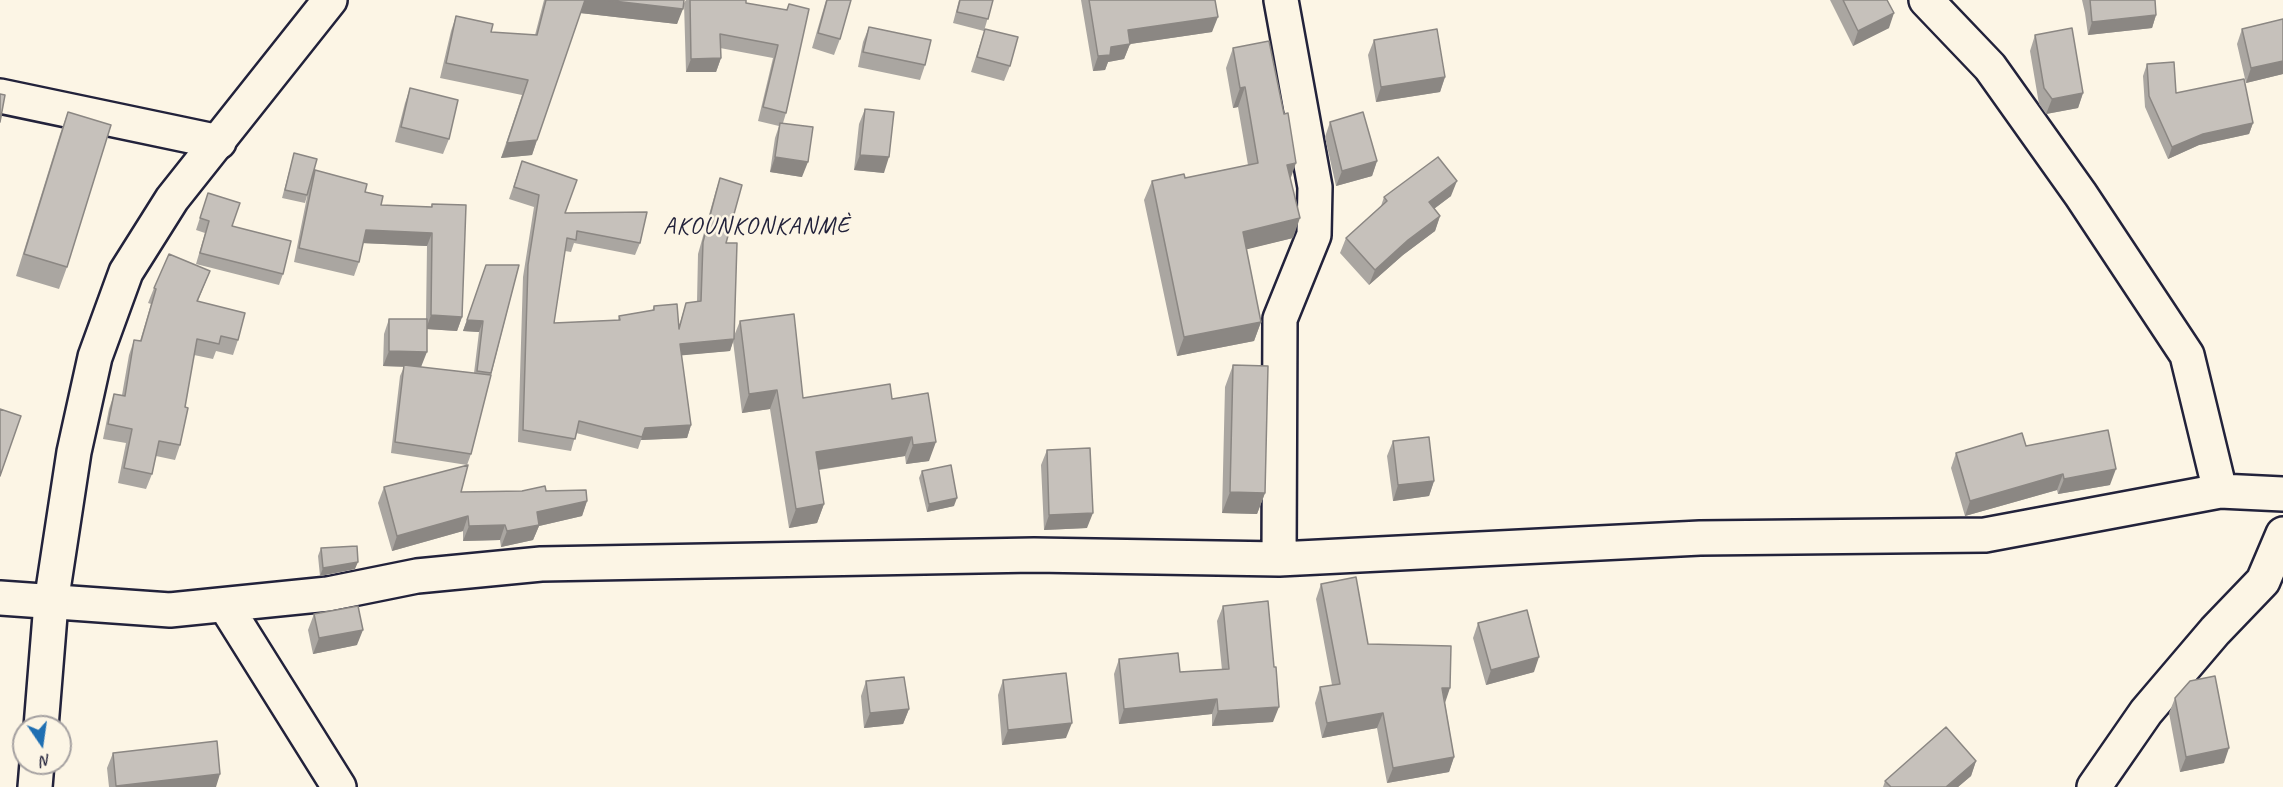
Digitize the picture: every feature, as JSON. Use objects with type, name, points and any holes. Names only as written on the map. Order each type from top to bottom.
[{"type":"street","points":[[42,715],[51,603],[74,452],[93,368],[126,272],[172,199],[330,0]]},
{"type":"street","points":[[1279,559],[1280,319],[1314,235],[1315,187],[1281,0]]},
{"type":"street","points":[[1926,0],[1990,67],[2081,195],[2187,355],[2220,491]]},
{"type":"street","points":[[0,96],[219,142]]},
{"type":"street","points":[[0,598],[170,610],[328,594],[417,576],[541,564],[1034,555],[1279,559],[1700,538],[1985,535],[2220,491],[2283,494]]},
{"type":"street","points":[[2094,787],[2146,712],[2215,631],[2263,581],[2283,534]]},
{"type":"street","points":[[225,605],[339,787]]},
{"type":"building","points":[[546,0],[585,0],[537,140],[507,143],[528,80],[446,63],[456,16],[493,24],[491,32],[537,35]]},
{"type":"building","points":[[605,0],[684,0],[683,9]]},
{"type":"building","points":[[690,0],[746,0],[746,3],[787,10],[789,4],[809,9],[786,113],[763,107],[778,45],[720,34],[721,58],[691,59]]},
{"type":"building","points":[[827,0],[851,0],[840,39],[818,33]]},
{"type":"building","points":[[960,0],[993,0],[988,19],[957,12]]},
{"type":"building","points":[[1089,0],[1215,0],[1218,17],[1128,30],[1130,44],[1111,47],[1110,55],[1098,56]]},
{"type":"building","points":[[1843,0],[1887,0],[1894,13],[1858,31]]},
{"type":"building","points":[[2090,0],[2155,0],[2156,15],[2092,22]]},
{"type":"building","points":[[2283,19],[2283,61],[2251,68],[2242,29]]},
{"type":"building","points":[[869,27],[931,40],[925,65],[863,52]]},
{"type":"building","points":[[2072,28],[2083,93],[2052,99],[2044,88],[2035,35]]},
{"type":"building","points":[[985,29],[1018,37],[1010,66],[977,57]]},
{"type":"building","points":[[1437,29],[1445,77],[1381,87],[1374,40]]},
{"type":"building","points":[[1269,41],[1284,114],[1288,113],[1296,163],[1287,165],[1300,218],[1243,232],[1261,322],[1184,337],[1152,181],[1184,174],[1185,178],[1258,163],[1245,87],[1240,88],[1233,48]]},
{"type":"building","points":[[2174,62],[2176,93],[2244,79],[2253,123],[2203,134],[2172,147],[2149,96],[2147,64]]},
{"type":"building","points":[[410,88],[458,100],[449,139],[401,127]]},
{"type":"building","points":[[0,94],[5,95],[0,122]]},
{"type":"building","points":[[865,109],[894,112],[889,157],[860,155]]},
{"type":"building","points":[[68,112],[111,125],[67,267],[24,254]]},
{"type":"building","points":[[1363,112],[1377,161],[1342,171],[1330,122]]},
{"type":"building","points":[[780,123],[813,127],[808,162],[775,157]]},
{"type":"building","points":[[294,153],[317,159],[307,195],[285,190]]},
{"type":"building","points":[[1438,157],[1457,181],[1429,202],[1440,216],[1408,240],[1375,270],[1346,238],[1387,201],[1384,197]]},
{"type":"building","points":[[522,161],[577,180],[565,213],[647,212],[640,243],[577,231],[576,240],[567,238],[554,323],[620,320],[619,316],[654,310],[654,306],[677,304],[679,329],[686,303],[701,301],[703,242],[720,178],[742,185],[726,243],[737,243],[734,339],[680,344],[691,425],[645,428],[642,437],[579,421],[575,439],[523,430],[528,265],[539,195],[514,187]]},
{"type":"building","points":[[315,170],[367,184],[365,192],[383,196],[381,205],[432,207],[432,204],[466,205],[462,317],[431,315],[432,233],[366,230],[359,262],[299,248]]},
{"type":"building","points":[[208,193],[240,203],[232,226],[291,241],[283,274],[200,253],[209,221],[200,218]]},
{"type":"building","points":[[169,254],[210,271],[197,301],[245,313],[238,340],[221,336],[219,344],[197,339],[185,407],[188,408],[180,445],[159,441],[152,474],[124,468],[132,429],[108,424],[114,394],[125,396],[134,340],[141,341],[156,289],[154,288]]},
{"type":"building","points":[[486,265],[519,265],[491,373],[477,371],[483,321],[467,320]]},
{"type":"building","points":[[794,314],[803,398],[890,384],[892,399],[928,393],[936,442],[913,445],[912,437],[816,452],[824,504],[796,509],[777,390],[749,394],[740,321]]},
{"type":"building","points":[[389,319],[427,319],[427,352],[389,351]]},
{"type":"building","points":[[404,365],[491,375],[471,454],[395,442]]},
{"type":"building","points":[[1233,365],[1268,366],[1265,493],[1230,492]]},
{"type":"building","points":[[0,409],[21,416],[0,476]]},
{"type":"building","points":[[2108,430],[2116,469],[2064,479],[2063,474],[1970,501],[1956,453],[2022,433],[2026,446]]},
{"type":"building","points":[[1429,437],[1434,481],[1398,485],[1393,441]]},
{"type":"building","points":[[1090,448],[1093,513],[1049,515],[1047,450]]},
{"type":"building","points":[[468,465],[461,492],[522,491],[545,486],[546,491],[586,490],[587,501],[537,512],[539,525],[507,531],[505,525],[469,526],[468,516],[397,536],[384,487]]},
{"type":"building","points":[[951,465],[957,498],[929,504],[922,471]]},
{"type":"building","points":[[357,546],[358,562],[323,568],[321,548]]},
{"type":"building","points":[[1356,577],[1368,644],[1451,646],[1450,688],[1442,688],[1454,757],[1393,768],[1383,713],[1327,723],[1320,687],[1340,684],[1321,584]]},
{"type":"building","points":[[1268,601],[1279,707],[1218,711],[1217,699],[1124,709],[1119,659],[1178,653],[1180,672],[1229,669],[1223,606]]},
{"type":"building","points":[[358,606],[363,630],[319,638],[314,614]]},
{"type":"building","points":[[1527,610],[1539,657],[1491,670],[1478,623]]},
{"type":"building","points":[[1066,673],[1072,723],[1008,730],[1003,680]]},
{"type":"building","points":[[2215,676],[2229,748],[2186,757],[2175,698],[2190,681]]},
{"type":"building","points":[[904,677],[909,709],[870,713],[866,681]]},
{"type":"building","points":[[1946,727],[1976,761],[1946,787],[1891,787],[1885,781]]},
{"type":"building","points":[[217,741],[220,774],[116,786],[113,753]]},
{"type":"district","name":"AKOUNKONKANMÈ","points":[[757,227]]}]
